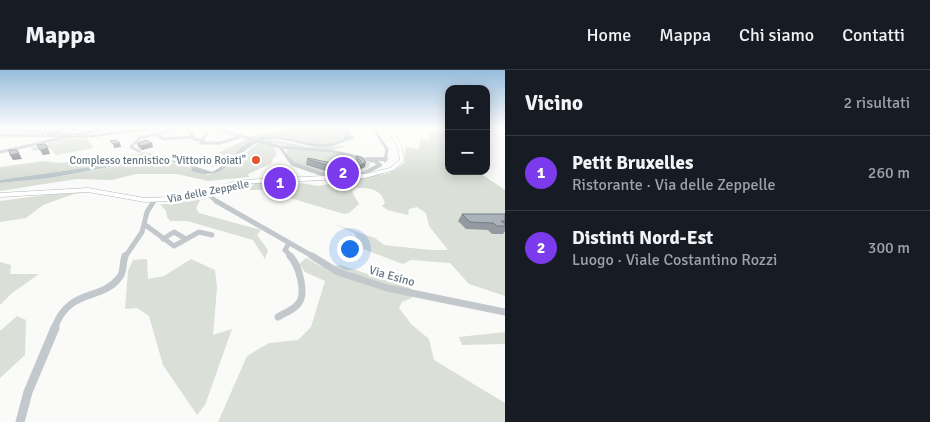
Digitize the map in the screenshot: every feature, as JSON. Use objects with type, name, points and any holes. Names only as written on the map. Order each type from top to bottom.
[{"type":"main road","points":[[327,178],[372,175],[388,170],[400,164],[403,154],[398,144]]},
{"type":"main road","name":"Via delle Zeppelle","points":[[0,195],[88,190],[155,200],[185,198],[240,182],[327,178]]},
{"type":"street","points":[[0,152],[34,144]]},
{"type":"street","points":[[133,144],[131,147],[139,151]]},
{"type":"street","points":[[271,144],[280,147],[332,151],[374,161],[385,161],[388,151],[384,144]]},
{"type":"street","points":[[280,147],[294,164],[327,178],[358,175],[378,166]]},
{"type":"street","points":[[284,151],[291,148]]},
{"type":"street","points":[[374,161],[378,163],[378,166]]},
{"type":"street","points":[[368,173],[378,166]]},
{"type":"street","name":"Via delle Zeppelle","points":[[327,178],[356,178]]},
{"type":"street","name":"Via Esino","points":[[206,192],[220,205],[338,272],[379,285],[424,296],[505,312]]},
{"type":"street","points":[[20,422],[28,392],[47,350],[58,318],[69,304],[111,285],[119,279],[123,272],[124,258],[142,232],[147,212],[155,200]]},
{"type":"street","points":[[144,224],[174,246],[199,232],[212,235]]},
{"type":"street","points":[[163,239],[174,232],[186,239]]},
{"type":"street","points":[[278,317],[298,304],[302,296],[300,275],[294,261],[285,250],[289,243]]},
{"type":"shaded area","points":[[45,144],[91,144],[94,148],[56,155],[50,148],[33,151],[31,148]]},
{"type":"shaded area","points":[[236,144],[246,144],[216,166],[208,167],[200,164]]},
{"type":"shaded area","points":[[245,144],[255,144],[223,170],[214,173],[204,174],[191,171],[192,168],[188,166],[167,161],[142,161],[50,178],[0,183],[0,180],[146,159],[176,160],[212,172]]},
{"type":"shaded area","points":[[256,144],[267,144],[274,147],[277,154],[271,162],[273,163],[248,174],[249,177],[208,181],[177,174],[136,174],[112,180],[77,179],[0,191],[0,183],[50,178],[152,160],[183,165],[208,175],[230,165]]},
{"type":"shaded area","points":[[280,144],[308,147],[347,146],[317,150]]},
{"type":"shaded area","points":[[305,144],[337,144],[325,147]]},
{"type":"shaded area","points":[[419,144],[445,144],[445,175],[483,175],[505,190],[505,296],[469,284],[450,263],[411,260],[403,264],[363,249],[354,233],[334,224],[375,238],[384,245],[448,250],[429,226],[426,213],[417,207],[409,209],[408,215],[387,210],[382,206],[385,203],[380,194],[370,189],[355,188],[352,192],[359,204],[349,213],[344,214],[263,190],[249,190],[255,182],[287,185],[301,183],[318,186],[389,173],[404,163],[406,147],[419,149]]},
{"type":"shaded area","points":[[287,149],[331,151],[373,163],[370,163],[369,167],[362,171],[353,174],[326,175],[296,165],[285,154],[287,154]]},
{"type":"shaded area","points":[[142,152],[184,158],[190,160],[191,163],[163,158],[146,159],[0,180],[0,167],[44,161],[60,163],[140,154]]},
{"type":"shaded area","points":[[90,192],[74,194],[43,205],[26,218],[0,222],[0,201],[54,194]]},
{"type":"shaded area","points":[[197,198],[200,200],[196,208],[199,213],[261,230],[257,235],[268,250],[265,259],[253,240],[187,221],[170,221],[166,211],[160,204],[173,204]]},
{"type":"shaded area","points":[[306,258],[322,267],[340,265],[411,288],[412,298],[402,302],[399,308],[411,324],[429,339],[434,360],[505,403],[505,422],[218,422],[247,356],[269,343],[298,340],[311,327],[325,281],[305,272],[299,264]]},
{"type":"shaded area","points":[[147,259],[148,279],[164,276],[191,259],[215,270],[217,288],[213,335],[232,329],[205,405],[197,415],[163,365],[149,316],[137,308],[125,309],[128,271],[133,260]]},
{"type":"shaded area","points":[[0,262],[11,265],[10,274],[39,274],[12,293],[0,305]]},
{"type":"shaded area","points":[[17,316],[26,320],[25,355],[0,378],[0,331]]},
{"type":"shaded area","points":[[505,332],[505,344],[462,345],[459,337]]},
{"type":"building","points":[[45,144],[48,148],[40,150],[37,145]]},
{"type":"building","points":[[9,150],[17,150],[19,153],[10,155]]},
{"type":"building","points":[[356,156],[361,157],[366,162],[357,166],[361,161]]},
{"type":"building","points":[[308,158],[336,164],[333,167]]},
{"type":"building","points":[[462,214],[505,214],[505,221],[501,221],[505,226],[497,226],[493,223],[470,222]]},
{"type":"place","name":"Complesso tennistico \"Vittorio Roiati\"","points":[[256,160]]},
{"type":"place","name":"Distinti Nord-Est","points":[[343,173]]},
{"type":"place","name":"Petit Bruxelles","points":[[280,183]]}]
